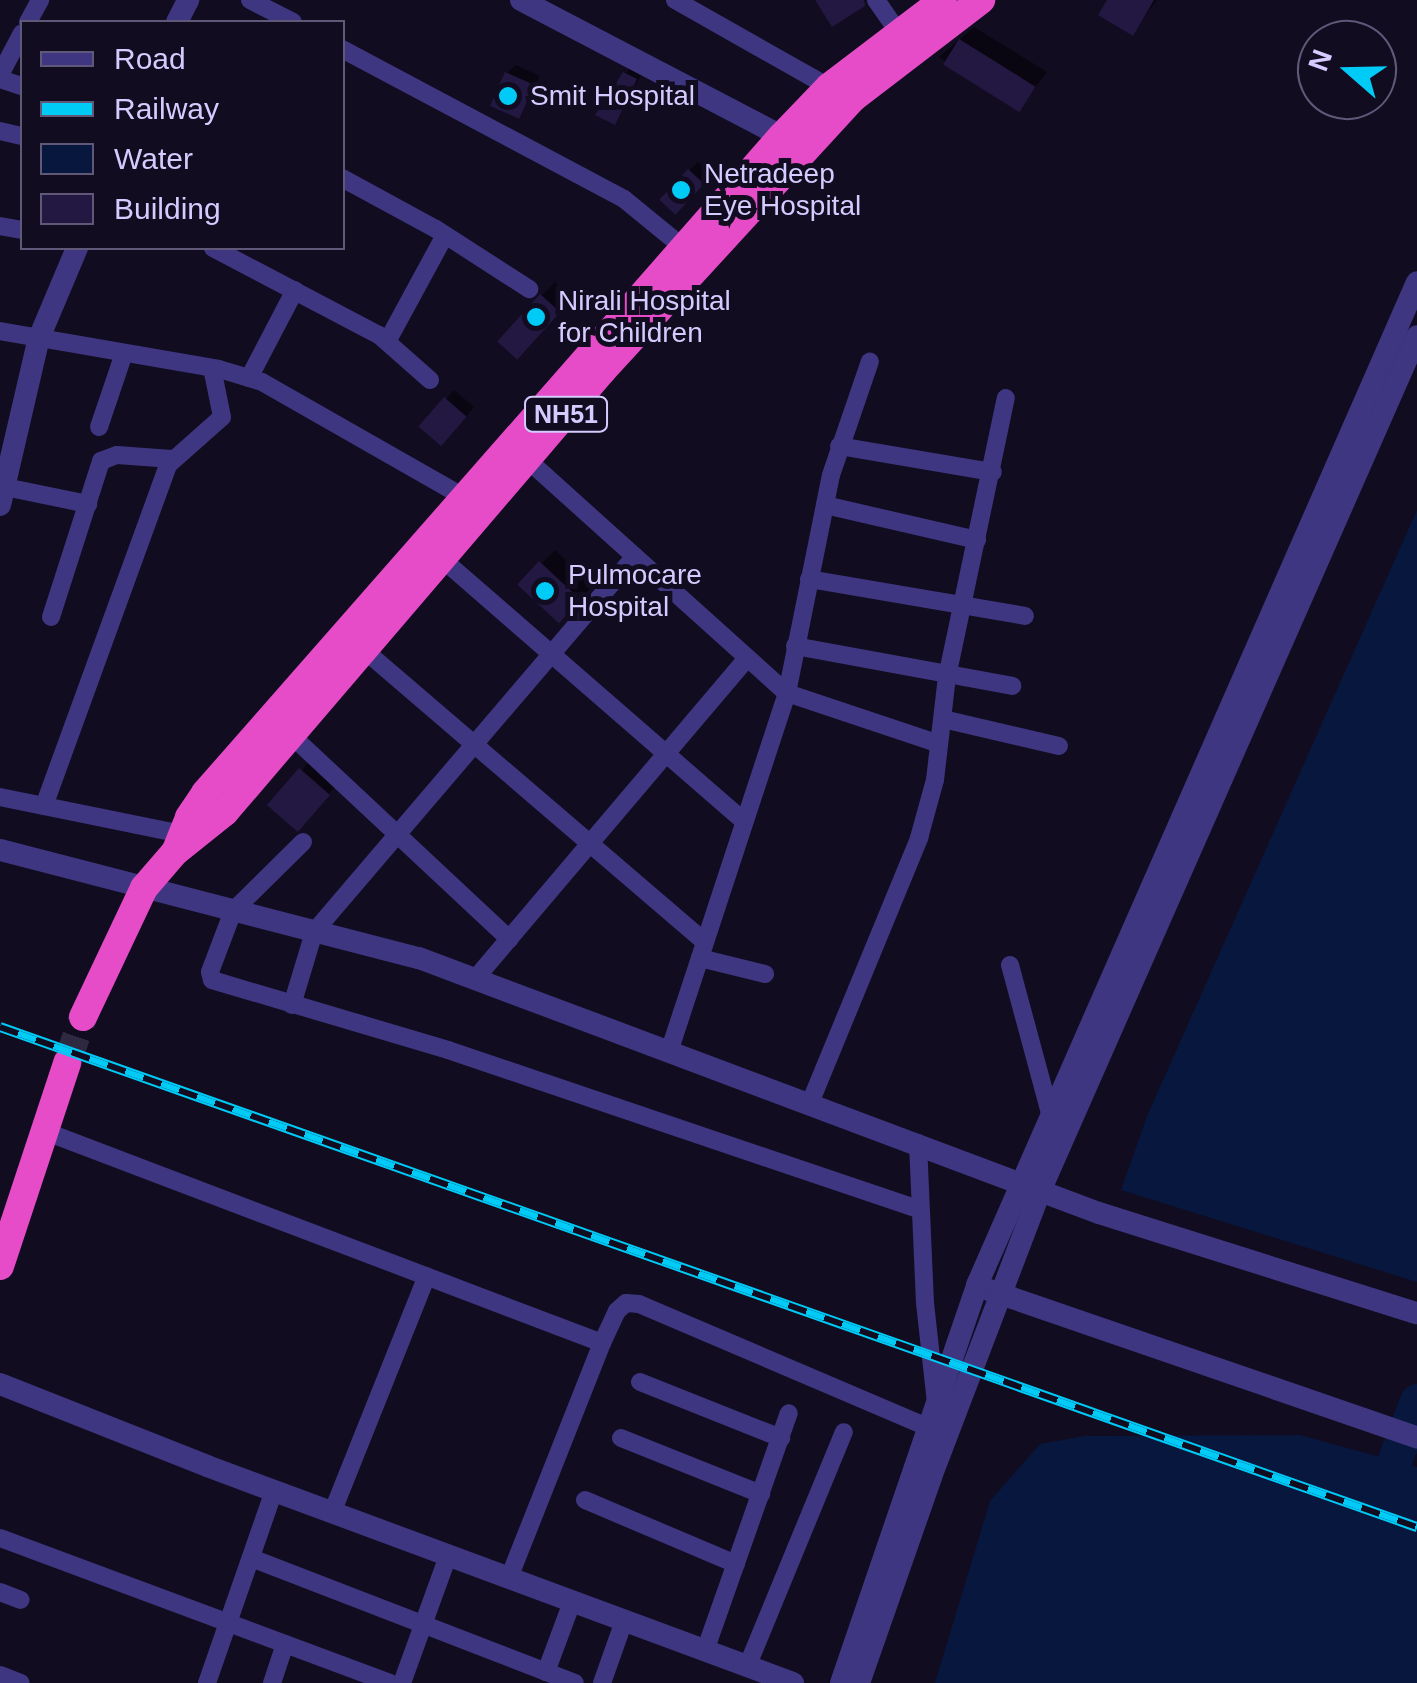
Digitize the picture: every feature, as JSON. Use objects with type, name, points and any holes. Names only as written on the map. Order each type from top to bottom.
[{"type":"highway","name":"NH51","points":[[794,143],[828,87],[943,0]]},
{"type":"highway","name":"NH51","points":[[179,843],[225,812],[441,558],[519,452],[794,143],[980,0]]},
{"type":"highway","name":"NH51","points":[[82,1017],[144,888],[179,843],[205,793],[465,498],[519,452]]},
{"type":"highway","points":[[0,1266],[66,1062]]},
{"type":"street","points":[[250,0],[288,20]]},
{"type":"street","points":[[520,0],[794,143]]},
{"type":"street","points":[[676,0],[828,87]]},
{"type":"street","points":[[876,0],[899,33]]},
{"type":"street","points":[[0,77],[20,37]]},
{"type":"street","points":[[345,51],[624,199],[693,254]]},
{"type":"street","points":[[345,180],[445,234],[528,289]]},
{"type":"street","points":[[388,340],[445,234]]},
{"type":"street","points":[[76,250],[39,338],[7,448],[2,496],[88,504]]},
{"type":"street","points":[[218,250],[388,340],[430,380]]},
{"type":"street","points":[[841,1683],[935,1396],[976,1285],[1031,1185],[1212,774],[1417,282]]},
{"type":"street","points":[[249,378],[296,290]]},
{"type":"street","points":[[0,331],[249,378],[306,405],[465,498]]},
{"type":"street","points":[[858,1683],[1000,1295],[1050,1114],[1417,336]]},
{"type":"street","points":[[99,427],[124,353]]},
{"type":"street","points":[[669,1052],[787,694],[840,446],[870,362]]},
{"type":"street","points":[[44,806],[172,460],[222,417],[212,368]]},
{"type":"street","points":[[810,1103],[919,838],[1006,398]]},
{"type":"street","points":[[840,446],[993,472]]},
{"type":"street","points":[[519,452],[787,694],[940,744]]},
{"type":"street","points":[[51,617],[107,456],[172,460]]},
{"type":"street","points":[[825,506],[977,540]]},
{"type":"street","points":[[292,1005],[314,932],[634,556]]},
{"type":"street","points":[[441,558],[744,821]]},
{"type":"street","points":[[810,578],[1025,616]]},
{"type":"street","points":[[796,646],[1012,686]]},
{"type":"street","points":[[363,648],[702,950],[765,974]]},
{"type":"street","points":[[475,979],[748,658]]},
{"type":"street","points":[[943,719],[1059,746]]},
{"type":"street","points":[[290,735],[509,939]]},
{"type":"street","points":[[0,797],[179,843]]},
{"type":"street","points":[[303,842],[233,911],[210,972],[212,980],[448,1050],[920,1209]]},
{"type":"street","points":[[0,850],[419,958],[1098,1212],[1417,1314]]},
{"type":"street","points":[[1010,966],[1050,1114]]},
{"type":"street","points":[[44,1131],[602,1344]]},
{"type":"street","points":[[918,1142],[920,1209],[942,1448]]},
{"type":"street","points":[[332,1513],[427,1276]]},
{"type":"street","points":[[976,1285],[1417,1437]]},
{"type":"street","points":[[509,1578],[602,1344],[617,1311],[626,1303],[639,1304],[928,1427]]},
{"type":"street","points":[[640,1382],[781,1438]]},
{"type":"street","points":[[0,1384],[332,1513],[793,1683]]},
{"type":"street","points":[[705,1651],[789,1413]]},
{"type":"street","points":[[746,1666],[844,1432]]},
{"type":"street","points":[[621,1438],[761,1494]]},
{"type":"street","points":[[208,1683],[274,1491]]},
{"type":"street","points":[[585,1500],[736,1564]]},
{"type":"street","points":[[0,1538],[390,1683]]},
{"type":"street","points":[[402,1683],[448,1556]]},
{"type":"street","points":[[251,1558],[575,1683]]},
{"type":"street","points":[[0,1592],[21,1600]]},
{"type":"street","points":[[546,1672],[572,1602]]},
{"type":"street","points":[[602,1683],[624,1621]]},
{"type":"street","points":[[272,1683],[285,1644]]},
{"type":"street","points":[[0,1675],[21,1683]]},
{"type":"water","points":[[1417,510],[1417,1282],[1121,1190],[1147,1116]]},
{"type":"water","points":[[1300,1435],[1417,1467],[1417,1683],[935,1683],[990,1501],[1040,1444],[1084,1436]]},
{"type":"building","points":[[815,0],[864,0],[865,6],[832,27]]},
{"type":"building","points":[[1107,0],[1154,0],[1133,36],[1098,15]]},
{"type":"building","points":[[959,39],[1035,87],[1019,112],[943,64]]},
{"type":"building","points":[[505,72],[534,85],[519,119],[490,106]]},
{"type":"building","points":[[623,72],[637,79],[615,125],[595,115]]},
{"type":"building","points":[[688,169],[704,184],[675,215],[659,200]]},
{"type":"building","points":[[540,294],[560,312],[517,360],[497,342]]},
{"type":"building","points":[[444,397],[467,417],[441,446],[418,426]]},
{"type":"building","points":[[539,561],[581,600],[559,623],[517,584]]},
{"type":"building","points":[[299,768],[330,795],[298,832],[267,805]]},
{"type":"waterway","points":[[1378,1504],[1417,1401]]},
{"type":"tunnel","points":[[67,1063],[83,1017]]},
{"type":"railway","points":[[0,1027],[1417,1527]]},
{"type":"place","name":"Smit Hospital","points":[[508,96]]},
{"type":"place","name":"Netradeep Eye Hospital","points":[[681,190]]},
{"type":"place","name":"Nirali Hospital for Children","points":[[536,317]]},
{"type":"place","name":"Pulmocare Hospital","points":[[545,591]]}]
